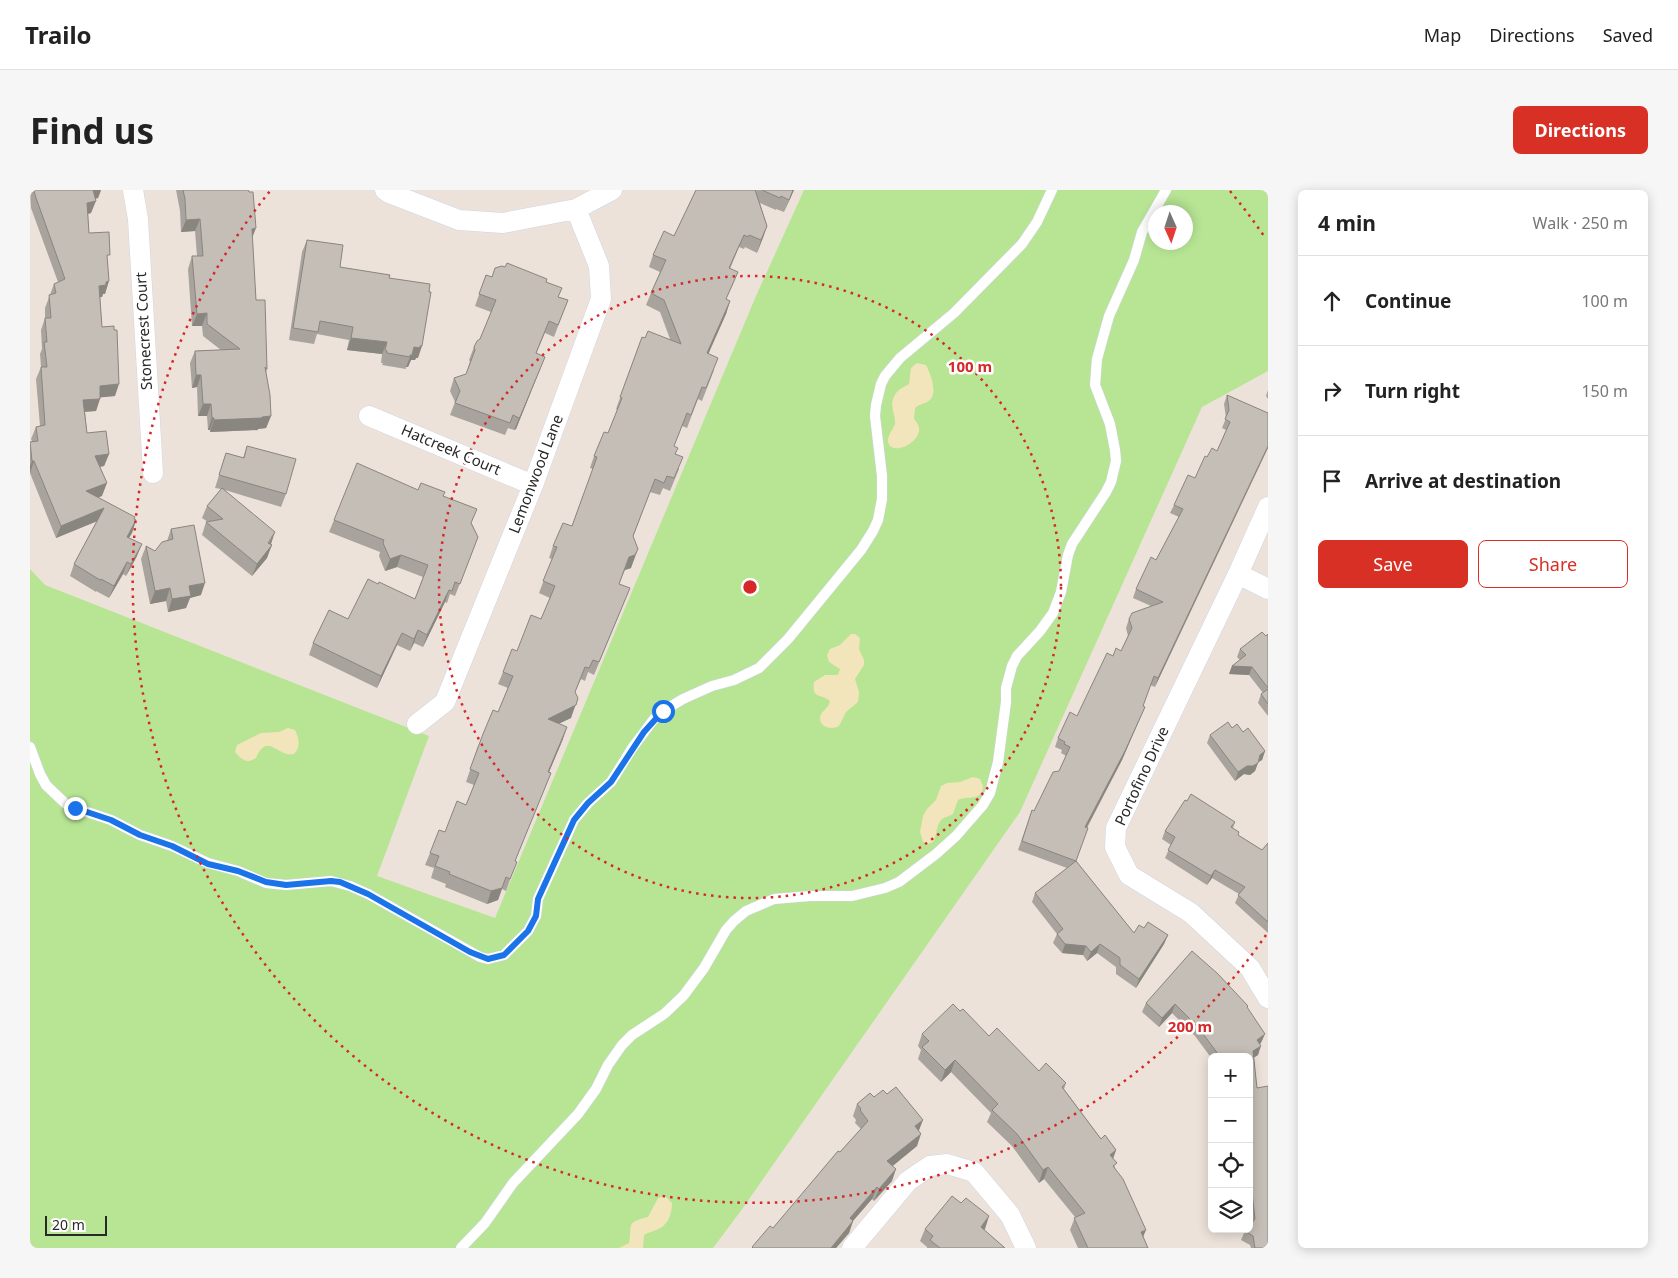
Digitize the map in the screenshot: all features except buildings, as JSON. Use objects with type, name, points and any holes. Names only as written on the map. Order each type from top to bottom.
[{"type":"street","name":"Stonecrest Court","points":[[132,190],[138,219],[153,473]]},
{"type":"street","points":[[385,190],[459,220],[503,223],[576,210],[612,190]]},
{"type":"street","name":"Lemonwood Lane","points":[[416,724],[445,702],[533,485],[601,299],[599,266],[576,210]]},
{"type":"street","name":"Hatcreek Court","points":[[369,416],[533,485]]},
{"type":"street","name":"Portofino Drive","points":[[1268,507],[1238,574],[1116,828],[1115,847],[1129,875],[1191,913],[1250,968],[1268,998]]},
{"type":"street","points":[[1238,574],[1268,589]]},
{"type":"street","points":[[852,1248],[908,1181],[930,1166],[947,1164],[974,1172],[1010,1215],[1026,1248]]},
{"type":"lane","points":[[30,747],[40,774],[46,784],[66,804],[75,808],[111,820],[140,835],[172,846],[208,864],[238,871],[266,882],[286,885],[320,881],[340,882],[368,894],[480,957],[488,959],[504,955],[520,941],[532,924],[536,916],[538,899],[574,820],[588,803],[611,782],[633,747],[654,720],[663,711],[682,699],[712,686],[734,680],[759,668],[788,639],[864,545],[878,520],[882,499],[882,476],[875,416],[880,384],[900,358],[954,313],[1022,244],[1037,222],[1052,190]]},
{"type":"lane","points":[[461,1248],[485,1223],[513,1183],[578,1114],[596,1089],[608,1065],[622,1045],[664,1014],[684,995],[704,968],[734,920],[758,904],[774,900],[810,896],[852,896],[885,888],[899,882],[956,836],[990,794],[998,762],[1006,702],[1006,688],[1012,666],[1016,656],[1053,613],[1061,592],[1072,544],[1111,482],[1116,461],[1115,450],[1110,424],[1095,385],[1097,359],[1108,316],[1134,260],[1142,232],[1166,190]]},
{"type":"green space","points":[[804,190],[1268,190],[1268,371],[1202,407],[1020,812],[713,1248],[30,1248],[30,569],[45,585],[429,736],[377,876],[495,918],[756,296]]},
{"type":"sand","points":[[917,363],[926,365],[928,368],[933,388],[932,397],[915,408],[914,418],[919,428],[917,437],[904,447],[894,448],[888,443],[895,424],[892,407],[893,400],[898,390],[909,384],[911,368]]},
{"type":"sand","points":[[851,634],[855,634],[860,638],[859,649],[864,660],[864,665],[855,679],[859,692],[858,702],[846,712],[839,726],[827,727],[822,724],[820,718],[830,701],[816,694],[814,682],[825,675],[838,675],[840,669],[829,662],[827,655],[830,649],[840,645]]},
{"type":"sand","points":[[288,728],[295,730],[298,739],[298,748],[294,754],[283,753],[269,746],[260,750],[256,758],[247,761],[235,752],[237,745],[261,733],[279,732]]},
{"type":"sand","points":[[973,777],[980,779],[983,786],[982,793],[958,800],[953,814],[939,822],[933,842],[928,844],[923,842],[920,832],[923,816],[936,800],[941,786]]},
{"type":"sand","points":[[665,1196],[672,1203],[670,1215],[664,1226],[644,1235],[643,1248],[619,1248],[629,1243],[632,1223],[648,1217],[658,1198]]},
{"type":"route","points":[[75,808],[111,820],[140,835],[172,846],[208,864],[248,874],[266,882],[297,885],[320,881],[340,882],[368,894],[480,957],[488,959],[497,958],[504,955],[520,941],[532,924],[538,909],[538,899],[574,820],[588,803],[611,782],[644,732],[663,711]]}]
